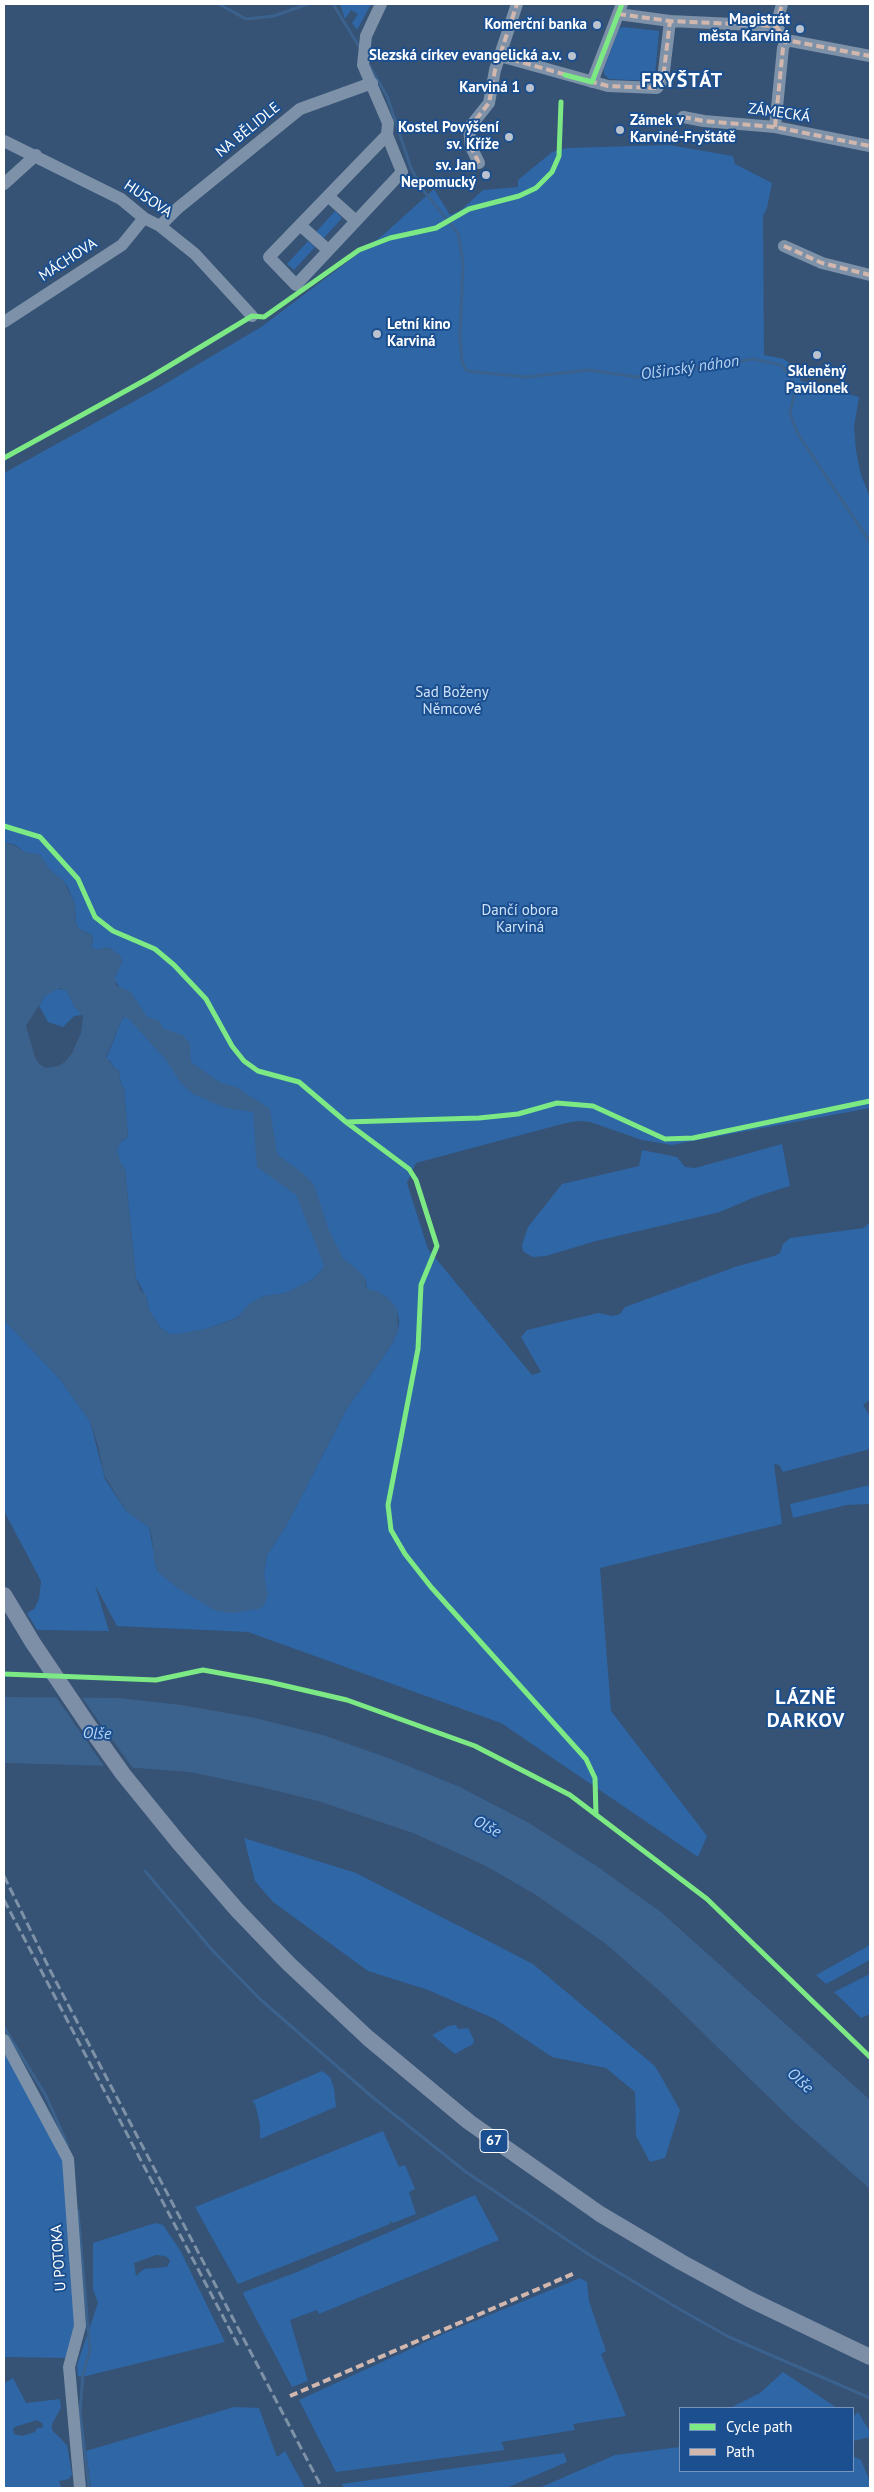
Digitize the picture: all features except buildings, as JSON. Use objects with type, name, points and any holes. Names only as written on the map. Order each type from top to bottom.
[{"type":"main road","name":"67","points":[[4,1595],[91,1729],[179,1843],[238,1911],[332,2005],[427,2088],[502,2147],[600,2214],[681,2262],[749,2299],[870,2357]]},
{"type":"street","points":[[381,4],[366,36],[363,65],[372,83],[388,129],[402,172],[296,285],[269,257],[328,196],[388,129]]},
{"type":"street","points":[[479,164],[470,147],[469,128],[489,103],[500,56],[517,4]]},
{"type":"street","points":[[776,26],[782,4]]},
{"type":"street","points":[[592,82],[620,9],[670,21],[776,26]]},
{"type":"street","points":[[500,56],[592,82],[618,87],[657,88],[663,79],[670,21]]},
{"type":"street","points":[[776,26],[786,40],[870,56]]},
{"type":"street","points":[[775,127],[783,48],[786,40]]},
{"type":"street","name":"NA BĚLIDLE","points":[[160,226],[178,208],[300,109],[372,83]]},
{"type":"street","name":"ZÁMECKÁ","points":[[683,117],[704,122],[775,127],[870,146]]},
{"type":"street","name":"HUSOVA","points":[[4,141],[121,199],[144,218],[160,226],[195,254],[252,316]]},
{"type":"street","points":[[4,184],[36,156]]},
{"type":"street","points":[[328,196],[356,221]]},
{"type":"street","name":"MÁCHOVA","points":[[4,322],[122,245],[144,218]]},
{"type":"street","points":[[300,225],[328,250]]},
{"type":"street","points":[[784,246],[822,263],[870,275]]},
{"type":"street","name":"U POTOKA","points":[[4,2040],[68,2159],[80,2326],[69,2367],[80,2488]]},
{"type":"green space","points":[[340,4],[371,4],[357,30],[352,23],[358,14],[351,10],[345,19]]},
{"type":"green space","points":[[619,28],[659,31],[655,76],[651,81],[609,79],[604,74],[604,69]]},
{"type":"green space","name":"Sad Boženy Němcové","points":[[669,145],[733,156],[735,164],[772,183],[767,208],[763,216],[764,355],[784,359],[795,368],[801,381],[859,397],[854,427],[856,451],[861,475],[870,497],[870,1108],[672,1145],[642,1140],[590,1122],[566,1123],[416,1163],[407,1183],[428,1249],[532,1375],[541,1372],[521,1337],[527,1330],[598,1313],[613,1316],[620,1314],[625,1307],[735,1267],[774,1256],[780,1253],[783,1244],[790,1238],[864,1228],[870,1222],[870,1400],[863,1405],[870,1416],[870,1449],[783,1472],[779,1465],[774,1464],[782,1524],[600,1568],[611,1711],[707,1836],[698,1857],[501,1723],[248,1632],[117,1626],[95,1585],[109,1631],[37,1630],[27,1613],[34,1609],[39,1599],[41,1581],[4,1511],[4,1320],[59,1378],[90,1421],[105,1479],[126,1511],[149,1527],[157,1570],[179,1589],[264,1573],[267,1555],[286,1526],[346,1410],[392,1344],[399,1322],[398,1314],[388,1298],[378,1292],[367,1290],[366,1281],[345,1261],[323,1269],[312,1280],[291,1291],[278,1295],[264,1296],[236,1318],[206,1329],[184,1334],[169,1334],[161,1328],[149,1310],[147,1299],[136,1278],[125,1170],[120,1162],[117,1150],[120,1142],[128,1137],[124,1088],[121,1085],[119,1070],[115,1069],[110,1061],[106,1059],[122,1019],[125,1017],[131,992],[122,990],[114,980],[122,960],[110,948],[97,950],[91,947],[93,940],[90,934],[79,929],[76,924],[75,904],[67,886],[49,869],[40,855],[24,852],[16,845],[4,842],[4,473],[158,388],[261,327],[383,235],[434,189],[450,215],[460,211],[483,190],[518,187],[518,180],[552,152],[567,148]]},
{"type":"green space","points":[[335,211],[342,218],[323,239],[315,233]]},
{"type":"green space","points":[[308,241],[315,247],[294,270],[287,264]]},
{"type":"green space","points":[[56,988],[67,991],[74,1006],[82,1015],[74,1016],[63,1027],[48,1022],[39,1006],[45,996]]},
{"type":"green space","points":[[782,1144],[790,1186],[755,1197],[720,1212],[596,1241],[546,1256],[532,1257],[523,1251],[522,1245],[528,1227],[562,1184],[639,1166],[642,1150],[677,1157],[685,1167],[695,1168]]},
{"type":"green space","points":[[870,1485],[870,1504],[847,1505],[793,1518],[790,1504]]},
{"type":"green space","points":[[244,1838],[356,1873],[533,1964],[655,2066],[680,2110],[665,2158],[650,2162],[636,2136],[635,2092],[606,2068],[552,2057],[495,2019],[428,1990],[368,1971],[273,1902],[255,1881]]},
{"type":"green space","points":[[870,1945],[870,1960],[826,1984],[816,1975]]},
{"type":"green space","points":[[870,1974],[870,2014],[861,2018],[834,1992]]},
{"type":"green space","points":[[456,2025],[458,2029],[468,2028],[474,2040],[473,2044],[455,2054],[432,2035],[449,2026]]},
{"type":"green space","points":[[4,2040],[68,2159],[80,2326],[72,2358],[4,2357]]},
{"type":"green space","points":[[322,2071],[330,2077],[334,2088],[336,2107],[260,2139],[260,2124],[255,2104],[252,2101]]},
{"type":"green space","points":[[383,2131],[399,2167],[405,2165],[415,2189],[409,2192],[416,2214],[393,2223],[389,2221],[390,2224],[238,2284],[195,2207]]},
{"type":"green space","points":[[475,2195],[499,2240],[319,2314],[317,2310],[290,2320],[308,2381],[292,2387],[243,2294],[244,2292],[297,2272]]},
{"type":"green space","points":[[155,2223],[163,2225],[180,2250],[225,2342],[82,2377],[78,2376],[77,2365],[98,2303],[93,2289],[93,2243]],"holes":[[[156,2255],[165,2256],[170,2261],[167,2267],[144,2269],[136,2276],[134,2263]]]},
{"type":"green space","points":[[580,2278],[587,2282],[589,2301],[606,2351],[601,2354],[626,2416],[573,2424],[575,2430],[501,2442],[505,2450],[336,2472],[299,2400],[443,2334]]},
{"type":"green space","points":[[783,2372],[836,2407],[732,2407],[760,2393]]},
{"type":"green space","points":[[13,2378],[26,2403],[60,2399],[61,2408],[52,2424],[52,2430],[67,2445],[72,2474],[69,2479],[59,2481],[61,2488],[4,2488],[4,2383]],"holes":[[[37,2420],[43,2424],[42,2428],[37,2428],[35,2432],[22,2436],[14,2434],[13,2429],[15,2427]]]},
{"type":"green space","points":[[234,2407],[259,2408],[277,2457],[285,2451],[305,2488],[91,2488],[86,2451]]},
{"type":"green space","points":[[858,2412],[870,2432],[870,2437],[854,2441],[854,2416]]},
{"type":"green space","points":[[679,2447],[679,2472],[854,2472],[854,2456],[861,2460],[870,2482],[870,2488],[539,2488],[615,2455]]},
{"type":"green space","points":[[564,2453],[567,2462],[506,2488],[344,2488],[342,2484]]},
{"type":"water","points":[[4,842],[16,846],[24,852],[40,855],[49,869],[63,880],[75,904],[76,924],[79,929],[93,936],[91,947],[97,950],[107,947],[120,955],[122,963],[115,977],[116,985],[131,992],[147,1017],[158,1020],[164,1029],[183,1035],[190,1044],[191,1062],[221,1083],[236,1087],[270,1109],[277,1154],[305,1175],[314,1185],[329,1231],[343,1258],[365,1277],[366,1289],[377,1291],[388,1298],[397,1309],[398,1330],[392,1344],[346,1410],[286,1526],[267,1555],[264,1573],[268,1595],[263,1607],[232,1613],[216,1611],[179,1589],[159,1573],[154,1561],[149,1527],[126,1511],[104,1475],[90,1421],[59,1378],[4,1320]],"holes":[[[59,988],[67,991],[74,1006],[83,1016],[81,1033],[72,1053],[65,1062],[58,1066],[46,1068],[39,1064],[35,1057],[26,1026],[45,996]],[[123,1017],[128,1018],[166,1060],[181,1083],[193,1094],[226,1108],[253,1112],[257,1167],[296,1195],[324,1265],[323,1269],[312,1280],[285,1293],[264,1296],[249,1304],[237,1318],[206,1329],[169,1334],[161,1328],[149,1310],[146,1295],[140,1290],[136,1278],[125,1170],[120,1162],[117,1150],[122,1140],[128,1137],[124,1088],[121,1085],[119,1070],[115,1069],[106,1057]]]},
{"type":"water","name":"Olše","points":[[4,1697],[118,1698],[182,1705],[255,1718],[323,1735],[391,1759],[460,1787],[529,1823],[595,1865],[661,1912],[870,2100],[870,2189],[791,2119],[663,1994],[606,1944],[536,1895],[484,1865],[413,1833],[318,1801],[261,1787],[190,1772],[109,1766],[4,1763]]},
{"type":"pier","points":[[54,1694],[80,1695],[135,1771],[106,1769]]},
{"type":"waterway","name":"Olšinský náhon","points":[[219,4],[246,19],[274,16],[308,4]]},
{"type":"waterway","name":"Olšinský náhon","points":[[333,4],[360,48]]},
{"type":"waterway","name":"Olšinský náhon","points":[[369,65],[387,96],[411,168],[423,190],[458,233],[463,263],[460,337],[462,362],[467,371],[527,377],[588,370],[637,377],[753,359],[781,365],[791,376],[795,391],[790,414],[798,434],[870,542]]},
{"type":"waterway","points":[[145,1871],[213,1951],[261,2000],[370,2095],[466,2172],[588,2254],[729,2337],[870,2398]]},
{"type":"waterway","points":[[4,2027],[46,2096],[68,2146]]},
{"type":"waterway","points":[[78,2211],[90,2351],[83,2374],[80,2412],[89,2488]]},
{"type":"railway","points":[[4,1876],[51,1972],[322,2488]]},
{"type":"railway","points":[[4,1900],[239,2347]]},
{"type":"marked path","points":[[479,163],[471,147],[469,128],[489,103],[495,70],[517,4]]},
{"type":"marked path","points":[[776,26],[782,4]]},
{"type":"marked path","points":[[618,14],[670,21],[776,26]]},
{"type":"marked path","points":[[589,81],[608,86],[657,88],[663,79],[670,21]]},
{"type":"marked path","points":[[776,26],[786,40],[870,56]]},
{"type":"marked path","points":[[775,127],[783,48],[786,40]]},
{"type":"marked path","points":[[500,56],[570,76]]},
{"type":"marked path","points":[[683,117],[704,121],[775,127],[870,146]]},
{"type":"marked path","points":[[784,246],[822,263],[870,275]]},
{"type":"marked path","points":[[290,2396],[575,2273]]},
{"type":"cycle path","points":[[565,75],[592,82],[622,4]]},
{"type":"cycle path","points":[[4,458],[149,378],[252,316],[264,317],[359,250],[390,238],[436,228],[469,209],[519,196],[536,188],[552,172],[559,156],[561,102]]},
{"type":"cycle path","points":[[4,826],[40,837],[78,879],[95,917],[113,931],[155,949],[174,965],[206,999],[232,1046],[244,1061],[258,1071],[299,1082],[346,1122],[409,1169],[416,1180],[437,1246],[421,1285],[418,1349],[388,1505],[391,1530],[405,1554],[431,1587],[586,1759],[595,1778],[596,1815]]},
{"type":"cycle path","points":[[346,1122],[479,1118],[518,1114],[557,1103],[593,1106],[665,1139],[693,1138],[870,1101]]},
{"type":"cycle path","points":[[4,1674],[156,1680],[203,1670],[269,1682],[347,1700],[475,1746],[570,1795],[707,1899],[870,2057]]},
{"type":"place","name":"Komerční banka","points":[[597,25]]},
{"type":"place","name":"Magistrát města Karviná","points":[[800,29]]},
{"type":"place","name":"Slezská církev evangelická a.v.","points":[[572,56]]},
{"type":"place","name":"Karviná 1","points":[[530,88]]},
{"type":"place","name":"Zámek v Karviné-Fryštátě","points":[[620,130]]},
{"type":"place","name":"Kostel Povýšení sv. Kříže","points":[[509,137]]},
{"type":"place","name":"sv. Jan Nepomucký","points":[[486,175]]},
{"type":"place","name":"Letní kino Karviná","points":[[377,334]]},
{"type":"place","name":"Skleněný Pavilonek","points":[[817,355]]},
{"type":"district","name":"FRYŠTÁT","points":[[682,81]]},
{"type":"district","name":"LÁZNĚ DARKOV","points":[[806,1710]]},
{"type":"park label","name":"Dančí obora Karviná","points":[[520,920]]}]
